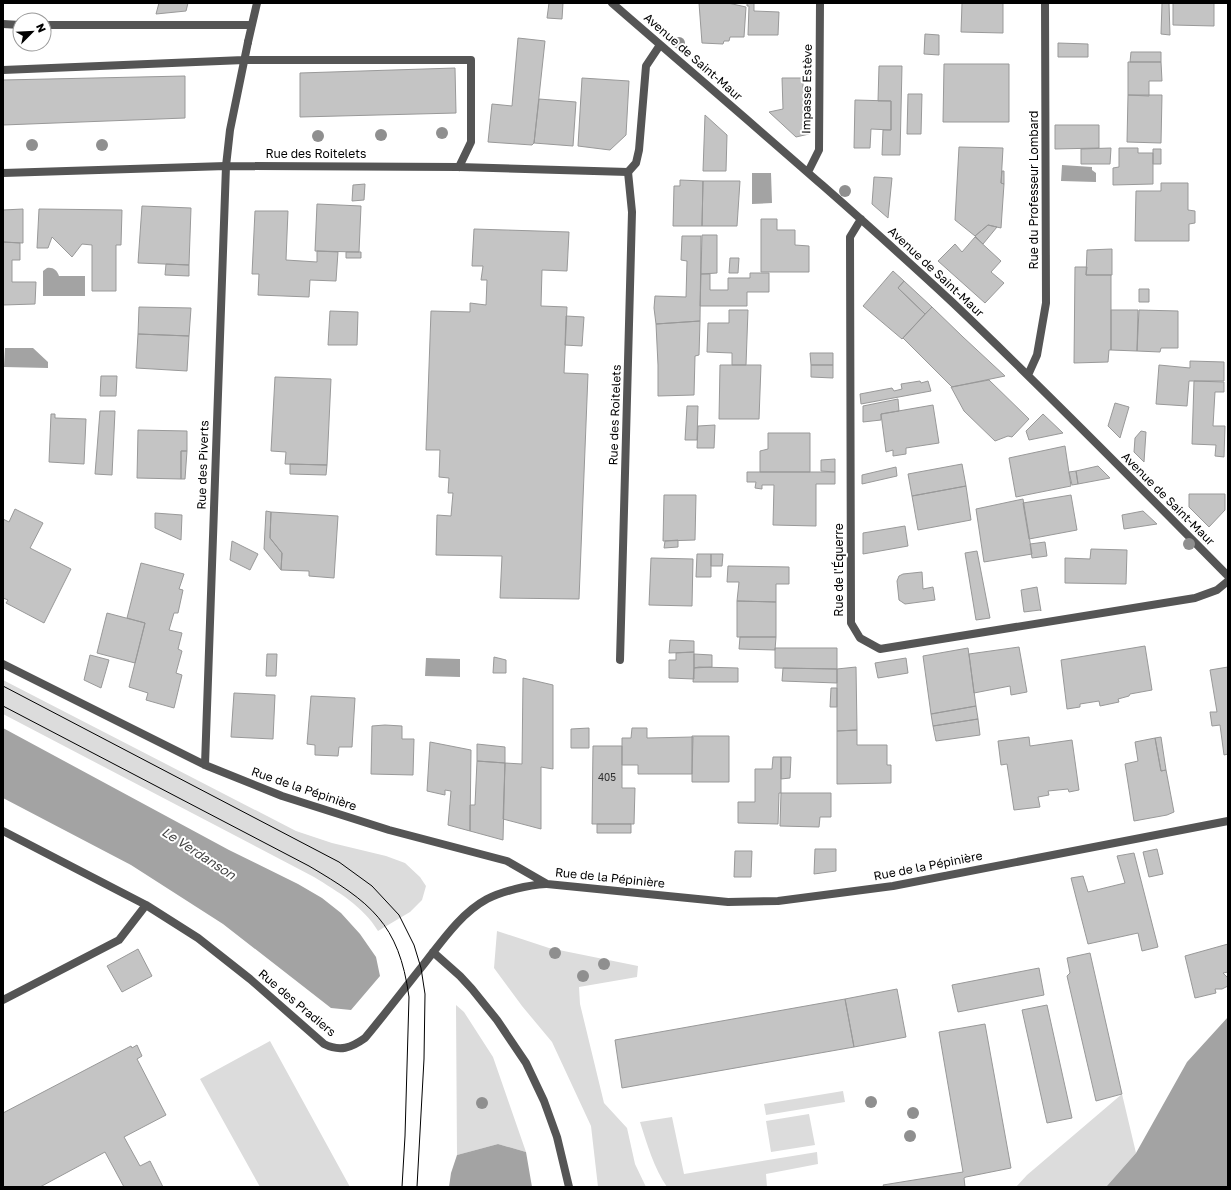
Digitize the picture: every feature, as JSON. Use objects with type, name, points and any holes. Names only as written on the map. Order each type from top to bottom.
[{"type":"street","name":"Rue des Piverts","points":[[205,765],[226,166],[230,130],[257,3]]},
{"type":"street","name":"Avenue de Saint-Maur","points":[[612,3],[861,219],[1028,375],[1228,576]]},
{"type":"street","name":"Impasse Estève","points":[[808,172],[818,150],[820,3]]},
{"type":"street","name":"Rue du Professeur Lombard","points":[[1028,375],[1037,354],[1046,303],[1045,3]]},
{"type":"street","points":[[52,25],[252,25]]},
{"type":"street","points":[[628,172],[636,163],[639,150],[646,66],[660,45]]},
{"type":"street","points":[[3,70],[244,60],[471,60],[471,142],[459,167]]},
{"type":"street","name":"Rue des Roitelets","points":[[3,173],[226,166],[459,167],[628,172],[632,212],[620,660]]},
{"type":"street","name":"Rue de l'Équerre","points":[[861,219],[850,237],[851,623],[860,638],[880,649],[1195,598],[1217,590],[1228,581]]},
{"type":"street","name":"Rue de la Pépinière","points":[[3,664],[205,765],[294,800],[389,830],[507,861],[547,884],[728,902],[778,901],[892,886],[1228,821]]},
{"type":"street","name":"Rue des Pradiers","points":[[3,831],[146,906],[198,938],[250,979],[324,1044],[332,1048],[344,1049],[365,1038],[433,952],[464,916],[486,899],[505,892],[537,884],[547,884]]},
{"type":"street","points":[[3,1000],[119,940],[146,906]]},
{"type":"street","points":[[433,952],[472,989],[497,1020],[526,1063],[544,1101],[557,1137],[569,1187]]},
{"type":"shaded area","points":[[3,680],[296,831],[332,843],[386,856],[405,863],[420,877],[426,886],[422,900],[410,912],[378,931],[365,914],[349,900],[314,877],[3,714]]},
{"type":"shaded area","points":[[497,931],[549,948],[638,966],[637,977],[579,987],[580,1004],[604,1103],[627,1128],[635,1164],[646,1187],[598,1187],[591,1126],[552,1042],[522,1006],[494,968]]},
{"type":"shaded area","points":[[456,1005],[464,1012],[493,1057],[526,1152],[498,1144],[457,1155]]},
{"type":"shaded area","points":[[270,1041],[350,1187],[260,1187],[200,1079]]},
{"type":"shaded area","points":[[843,1091],[845,1102],[766,1115],[764,1104]]},
{"type":"shaded area","points":[[1122,1094],[1136,1153],[1106,1187],[1016,1187],[1027,1175]]},
{"type":"shaded area","points":[[809,1114],[815,1145],[771,1152],[766,1121]]},
{"type":"shaded area","points":[[672,1117],[684,1174],[817,1152],[818,1164],[766,1174],[767,1187],[667,1187],[655,1164],[640,1122]]},
{"type":"water","points":[[1062,165],[1092,167],[1092,170],[1096,173],[1096,182],[1061,181]]},
{"type":"water","points":[[752,173],[771,173],[772,203],[752,204]]},
{"type":"water","points":[[47,268],[54,269],[59,276],[85,276],[85,296],[43,296],[43,271]]},
{"type":"water","points":[[5,348],[33,348],[48,362],[48,368],[4,367]]},
{"type":"water","points":[[426,658],[460,659],[460,677],[425,676]]},
{"type":"water","name":"Le Verdanson","points":[[3,728],[229,850],[298,884],[322,898],[341,913],[360,934],[376,957],[380,976],[351,1010],[331,1008],[223,924],[131,865],[3,798]]},
{"type":"water","points":[[1228,1017],[1228,1187],[1106,1187],[1136,1153],[1187,1062]]},
{"type":"water","points":[[498,1144],[526,1152],[532,1187],[449,1187],[451,1173],[457,1155]]},
{"type":"building","points":[[159,3],[188,3],[186,11],[156,14]]},
{"type":"building","points":[[549,3],[563,3],[562,19],[547,18]]},
{"type":"building","points":[[699,3],[728,3],[746,7],[744,37],[730,37],[729,41],[724,41],[723,44],[702,43]]},
{"type":"building","points":[[747,3],[754,3],[754,11],[779,12],[778,35],[748,35],[749,6],[747,6]]},
{"type":"building","points":[[962,3],[1003,3],[1003,33],[961,32]]},
{"type":"building","points":[[1162,3],[1169,3],[1170,35],[1161,34]]},
{"type":"building","points":[[1173,3],[1214,3],[1214,26],[1173,25]]},
{"type":"building","points":[[925,34],[939,35],[939,55],[924,54]]},
{"type":"building","points":[[518,38],[545,41],[534,143],[532,145],[488,142],[492,104],[512,106]]},
{"type":"building","points":[[1058,43],[1088,44],[1088,57],[1058,57]]},
{"type":"building","points":[[1131,52],[1161,52],[1161,62],[1130,62]]},
{"type":"building","points":[[1128,62],[1161,62],[1162,81],[1149,81],[1149,96],[1128,95]]},
{"type":"building","points":[[944,64],[1009,64],[1009,122],[943,122]]},
{"type":"building","points":[[879,66],[902,66],[900,155],[882,155],[883,130],[891,130],[891,101],[878,101]]},
{"type":"building","points":[[455,68],[456,113],[300,117],[300,73]]},
{"type":"building","points":[[185,76],[185,118],[3,125],[3,80]]},
{"type":"building","points":[[582,78],[629,81],[626,135],[610,150],[578,146]]},
{"type":"building","points":[[782,78],[803,78],[803,90],[810,96],[809,134],[796,137],[769,112],[783,109]]},
{"type":"building","points":[[908,94],[922,94],[921,134],[907,134]]},
{"type":"building","points":[[1128,95],[1162,95],[1161,143],[1127,142]]},
{"type":"building","points":[[539,99],[576,102],[573,146],[534,143]]},
{"type":"building","points":[[855,100],[891,101],[891,130],[871,129],[870,148],[854,148]]},
{"type":"building","points":[[705,115],[727,135],[726,171],[703,171]]},
{"type":"building","points":[[1055,125],[1099,125],[1099,148],[1055,149]]},
{"type":"building","points":[[959,147],[1003,148],[1001,183],[1004,184],[1001,228],[988,225],[975,236],[955,220]]},
{"type":"building","points":[[1111,148],[1110,164],[1081,164],[1081,149]]},
{"type":"building","points":[[1119,148],[1138,148],[1138,153],[1153,153],[1153,184],[1113,185],[1113,168],[1119,167]]},
{"type":"building","points":[[1153,149],[1161,149],[1161,164],[1153,164]]},
{"type":"building","points":[[1002,171],[1004,171],[1004,184],[1001,183]]},
{"type":"building","points":[[874,177],[892,178],[888,218],[872,204]]},
{"type":"building","points":[[680,180],[703,181],[702,226],[673,226],[674,186],[680,186]]},
{"type":"building","points":[[703,181],[740,181],[737,226],[702,226]]},
{"type":"building","points":[[1161,183],[1188,183],[1188,210],[1195,211],[1195,223],[1189,224],[1189,241],[1135,241],[1136,191],[1161,191]]},
{"type":"building","points":[[365,184],[364,200],[352,201],[353,185]]},
{"type":"building","points":[[317,204],[361,206],[359,252],[315,251]]},
{"type":"building","points":[[142,206],[191,208],[189,265],[138,263]]},
{"type":"building","points":[[23,209],[23,243],[3,242],[3,210]]},
{"type":"building","points":[[39,209],[122,210],[121,245],[116,245],[116,291],[92,291],[92,245],[82,244],[72,257],[52,237],[48,248],[37,248]]},
{"type":"building","points":[[255,211],[288,211],[286,260],[317,262],[317,251],[338,252],[336,281],[310,280],[309,297],[258,295],[259,274],[252,274]]},
{"type":"building","points":[[761,219],[777,219],[777,230],[795,230],[795,245],[809,246],[809,272],[761,272]]},
{"type":"building","points":[[988,225],[997,227],[983,244],[975,236]]},
{"type":"building","points":[[474,229],[569,232],[567,271],[542,270],[541,306],[567,307],[564,373],[588,374],[579,599],[500,598],[502,556],[436,555],[437,515],[451,516],[453,493],[448,493],[449,478],[439,477],[440,450],[426,450],[431,311],[470,312],[470,303],[486,305],[487,280],[481,280],[483,266],[472,266]]},
{"type":"building","points":[[702,235],[717,235],[717,273],[701,274]]},
{"type":"building","points":[[682,236],[701,236],[700,321],[656,324],[654,308],[655,296],[686,297],[687,261],[681,260]]},
{"type":"building","points":[[975,237],[1001,261],[991,272],[1004,283],[985,303],[938,261],[955,244],[962,252]]},
{"type":"building","points":[[3,242],[20,243],[20,260],[12,260],[12,282],[36,282],[35,304],[3,305]]},
{"type":"building","points":[[1112,249],[1112,275],[1086,275],[1087,250]]},
{"type":"building","points":[[346,252],[361,252],[361,258],[346,258]]},
{"type":"building","points":[[730,258],[739,258],[738,273],[729,273]]},
{"type":"building","points":[[166,264],[189,265],[189,276],[165,275]]},
{"type":"building","points":[[1075,267],[1087,267],[1086,275],[1111,275],[1111,350],[1109,350],[1108,362],[1074,363]]},
{"type":"building","points":[[893,271],[904,281],[898,288],[925,314],[902,339],[863,306]]},
{"type":"building","points":[[750,273],[769,273],[769,292],[747,292],[747,306],[700,306],[701,274],[710,274],[710,290],[728,290],[728,278],[750,278]]},
{"type":"building","points":[[904,281],[932,307],[925,314],[898,288]]},
{"type":"building","points":[[1139,289],[1149,289],[1149,302],[1139,302]]},
{"type":"building","points":[[139,307],[191,308],[189,336],[138,334]]},
{"type":"building","points":[[932,307],[1005,376],[952,387],[903,338]]},
{"type":"building","points":[[729,310],[748,310],[746,365],[732,365],[732,353],[707,352],[708,323],[729,323]]},
{"type":"building","points":[[1111,310],[1138,310],[1137,351],[1111,350]]},
{"type":"building","points":[[1139,310],[1178,311],[1178,348],[1161,348],[1160,352],[1137,351]]},
{"type":"building","points":[[330,311],[358,312],[357,345],[328,345]]},
{"type":"building","points":[[566,316],[584,317],[582,346],[565,345]]},
{"type":"building","points":[[700,321],[699,355],[695,356],[694,395],[658,396],[656,324]]},
{"type":"building","points":[[138,334],[189,336],[187,371],[136,368]]},
{"type":"building","points":[[810,353],[833,353],[833,365],[811,365]]},
{"type":"building","points":[[1190,361],[1224,362],[1224,381],[1189,381],[1187,406],[1156,404],[1159,365],[1190,368]]},
{"type":"building","points":[[720,365],[761,365],[759,419],[719,419]]},
{"type":"building","points":[[811,365],[833,365],[833,378],[811,377]]},
{"type":"building","points":[[101,376],[117,376],[116,396],[100,396]]},
{"type":"building","points":[[275,377],[331,379],[327,465],[285,464],[286,452],[271,451]]},
{"type":"building","points":[[989,380],[1029,419],[1012,437],[1008,436],[995,441],[964,411],[951,387]]},
{"type":"building","points":[[920,381],[921,383],[928,381],[931,391],[861,404],[860,394],[892,388],[894,391],[902,389],[901,384]]},
{"type":"building","points":[[1194,381],[1224,382],[1224,392],[1215,392],[1213,426],[1225,426],[1224,457],[1215,456],[1216,445],[1192,444]]},
{"type":"building","points":[[898,399],[899,411],[881,414],[881,420],[863,422],[863,406]]},
{"type":"building","points":[[1115,403],[1129,407],[1120,438],[1108,426]]},
{"type":"building","points":[[933,405],[939,443],[906,448],[906,454],[893,456],[893,450],[886,452],[881,414]]},
{"type":"building","points":[[687,406],[698,406],[697,440],[685,440]]},
{"type":"building","points":[[100,411],[115,411],[112,475],[95,474]]},
{"type":"building","points":[[51,414],[55,414],[55,418],[86,419],[84,464],[49,462]]},
{"type":"building","points":[[1043,414],[1063,433],[1029,440],[1026,431]]},
{"type":"building","points":[[715,425],[714,448],[697,448],[698,426]]},
{"type":"building","points":[[138,430],[187,431],[187,451],[181,451],[181,479],[137,478]]},
{"type":"building","points":[[1141,431],[1146,432],[1144,462],[1134,452],[1135,438]]},
{"type":"building","points":[[768,433],[810,433],[810,472],[760,472],[760,451],[768,449]]},
{"type":"building","points":[[1065,446],[1071,486],[1016,497],[1009,458]]},
{"type":"building","points":[[181,451],[187,451],[185,479],[181,479]]},
{"type":"building","points":[[835,459],[835,472],[821,471],[821,460]]},
{"type":"building","points":[[290,464],[327,465],[326,475],[290,474]]},
{"type":"building","points":[[962,464],[966,486],[912,496],[908,474]]},
{"type":"building","points":[[1098,466],[1110,478],[1078,484],[1076,471]]},
{"type":"building","points":[[896,467],[897,476],[862,484],[862,475]]},
{"type":"building","points":[[1076,471],[1078,484],[1072,485],[1069,472]]},
{"type":"building","points":[[747,472],[835,472],[835,484],[816,484],[816,526],[773,525],[774,485],[762,485],[762,489],[755,488],[756,482],[747,482]]},
{"type":"building","points":[[966,486],[971,520],[918,530],[912,496]]},
{"type":"building","points":[[1189,494],[1225,494],[1225,510],[1209,527],[1189,507]]},
{"type":"building","points":[[664,495],[696,495],[695,540],[663,541]]},
{"type":"building","points":[[1071,495],[1077,530],[1029,539],[1023,503]]},
{"type":"building","points":[[1023,499],[1032,554],[984,562],[976,509]]},
{"type":"building","points":[[15,509],[43,523],[30,548],[71,569],[44,623],[6,603],[8,600],[3,598],[3,519],[9,522]]},
{"type":"building","points":[[266,511],[271,512],[270,538],[282,553],[281,570],[264,549]]},
{"type":"building","points":[[1143,511],[1157,524],[1124,529],[1122,515]]},
{"type":"building","points":[[271,512],[338,516],[334,578],[309,576],[309,571],[281,570],[282,553],[270,538]]},
{"type":"building","points":[[155,513],[182,515],[181,540],[155,528]]},
{"type":"building","points":[[905,526],[908,546],[863,554],[863,533]]},
{"type":"building","points":[[678,540],[678,547],[664,548],[665,541]]},
{"type":"building","points":[[232,541],[258,554],[250,570],[230,560]]},
{"type":"building","points":[[1045,542],[1047,556],[1032,558],[1030,544]]},
{"type":"building","points":[[1091,549],[1127,550],[1126,584],[1065,583],[1065,558],[1090,559]]},
{"type":"building","points":[[977,551],[990,618],[976,620],[965,553]]},
{"type":"building","points":[[697,554],[711,554],[711,577],[696,577]]},
{"type":"building","points":[[711,554],[723,554],[722,566],[711,566]]},
{"type":"building","points":[[651,558],[693,559],[692,606],[649,605]]},
{"type":"building","points":[[141,563],[184,574],[179,589],[183,590],[178,613],[174,613],[169,630],[182,633],[178,649],[182,651],[176,673],[182,675],[174,708],[146,700],[148,693],[129,687],[145,623],[127,618]]},
{"type":"building","points":[[728,566],[789,567],[789,584],[776,584],[776,602],[737,601],[739,582],[727,582]]},
{"type":"building","points":[[922,572],[923,589],[933,587],[935,600],[905,604],[899,600],[897,581],[899,576],[903,574]]},
{"type":"building","points":[[1037,587],[1041,611],[1024,612],[1021,590]]},
{"type":"building","points":[[737,601],[776,602],[776,637],[737,637]]},
{"type":"building","points":[[107,613],[145,623],[135,663],[97,653]]},
{"type":"building","points":[[740,637],[776,637],[775,650],[739,649]]},
{"type":"building","points":[[670,640],[694,641],[694,652],[669,653]]},
{"type":"building","points":[[1145,646],[1152,690],[1130,694],[1129,696],[1118,699],[1119,702],[1100,706],[1099,701],[1080,704],[1080,707],[1067,709],[1061,660]]},
{"type":"building","points":[[1019,647],[1027,692],[1011,695],[1010,686],[974,693],[969,654]]},
{"type":"building","points":[[775,648],[837,648],[837,669],[775,668]]},
{"type":"building","points":[[968,648],[976,706],[931,714],[923,656]]},
{"type":"building","points":[[694,652],[694,679],[669,678],[669,660],[676,660],[676,653]]},
{"type":"building","points":[[267,654],[277,654],[276,676],[266,676]]},
{"type":"building","points":[[694,654],[712,655],[712,667],[694,668]]},
{"type":"building","points":[[90,655],[109,660],[101,688],[84,680]]},
{"type":"building","points":[[494,657],[506,660],[506,673],[493,673]]},
{"type":"building","points":[[906,658],[908,673],[878,678],[875,663]]},
{"type":"building","points":[[856,667],[857,730],[837,731],[837,669]]},
{"type":"building","points":[[1228,667],[1228,754],[1224,755],[1220,725],[1212,726],[1210,712],[1217,712],[1210,670]]},
{"type":"building","points":[[694,668],[738,668],[738,682],[693,682]]},
{"type":"building","points":[[783,668],[837,669],[837,683],[782,681]]},
{"type":"building","points":[[523,678],[553,685],[553,769],[541,767],[541,829],[503,819],[505,763],[522,764]]},
{"type":"building","points":[[831,688],[837,688],[837,707],[830,707]]},
{"type":"building","points":[[234,693],[275,695],[273,739],[231,737]]},
{"type":"building","points":[[311,696],[355,698],[352,747],[339,747],[338,756],[315,755],[315,745],[307,744]]},
{"type":"building","points":[[976,706],[978,719],[933,726],[931,714]]},
{"type":"building","points":[[978,719],[980,735],[936,741],[933,726]]},
{"type":"building","points":[[372,726],[402,726],[402,739],[414,739],[413,775],[371,774]]},
{"type":"building","points":[[589,728],[589,748],[571,748],[571,729]]},
{"type":"building","points":[[632,728],[647,728],[647,738],[693,737],[692,774],[638,774],[638,765],[622,765],[622,738],[631,738]]},
{"type":"building","points":[[857,730],[857,745],[887,745],[887,765],[891,765],[891,783],[837,784],[837,731]]},
{"type":"building","points":[[692,736],[729,736],[729,782],[692,782]]},
{"type":"building","points":[[1029,737],[1030,746],[1072,740],[1079,790],[1069,792],[1068,789],[1048,791],[1049,795],[1038,797],[1040,807],[1014,810],[1007,764],[1001,765],[998,741]]},
{"type":"building","points":[[1161,737],[1166,770],[1161,771],[1155,738]]},
{"type":"building","points":[[1155,738],[1161,771],[1166,770],[1174,812],[1167,815],[1134,821],[1125,764],[1138,761],[1135,742]]},
{"type":"building","points":[[430,742],[471,750],[470,831],[448,825],[451,791],[445,790],[445,795],[427,791]]},
{"type":"building","points":[[477,744],[505,747],[505,763],[477,761]]},
{"type":"building","points":[[593,746],[622,746],[622,788],[635,788],[634,824],[592,824]]},
{"type":"building","points":[[773,757],[781,757],[781,793],[779,793],[778,824],[738,823],[738,802],[755,802],[755,769],[772,769]]},
{"type":"building","points":[[781,757],[791,757],[790,778],[781,779]]},
{"type":"building","points":[[477,761],[505,763],[503,840],[470,831],[470,805],[475,805]]},
{"type":"building","points":[[781,793],[831,793],[831,817],[820,817],[819,827],[780,826]]},
{"type":"building","points":[[597,824],[631,824],[631,833],[597,833]]},
{"type":"building","points":[[815,849],[836,849],[836,871],[814,874]]},
{"type":"building","points":[[1157,849],[1163,874],[1149,877],[1143,852]]},
{"type":"building","points":[[735,851],[752,851],[751,877],[734,877]]},
{"type":"building","points":[[1134,853],[1158,947],[1142,951],[1138,933],[1088,944],[1071,878],[1083,876],[1088,892],[1125,883],[1117,856]]},
{"type":"building","points":[[1228,944],[1228,972],[1223,973],[1228,978],[1228,986],[1222,989],[1215,989],[1216,993],[1195,998],[1185,956]]},
{"type":"building","points":[[138,949],[152,976],[122,992],[107,966]]},
{"type":"building","points":[[1090,953],[1122,1094],[1096,1101],[1067,976],[1070,973],[1067,958]]},
{"type":"building","points":[[1039,968],[1044,995],[958,1012],[952,985]]},
{"type":"building","points":[[897,989],[906,1037],[854,1047],[845,999]]},
{"type":"building","points":[[845,999],[854,1047],[622,1088],[615,1040]]},
{"type":"building","points":[[1047,1005],[1072,1118],[1047,1123],[1022,1010]]},
{"type":"building","points":[[985,1024],[1011,1168],[966,1177],[964,1178],[965,1187],[884,1187],[883,1185],[963,1172],[939,1032]]},
{"type":"building","points":[[137,1045],[142,1056],[137,1059],[166,1115],[124,1137],[140,1166],[150,1161],[163,1187],[124,1187],[105,1152],[40,1187],[3,1187],[3,1113],[131,1046],[132,1048]]},
{"type":"tram line","points":[[3,686],[339,862],[372,886],[399,915],[414,945],[421,968],[425,994],[424,1059],[417,1187]]},
{"type":"tram line","points":[[3,706],[309,866],[349,891],[378,917],[398,950],[409,997],[402,1187]]}]
